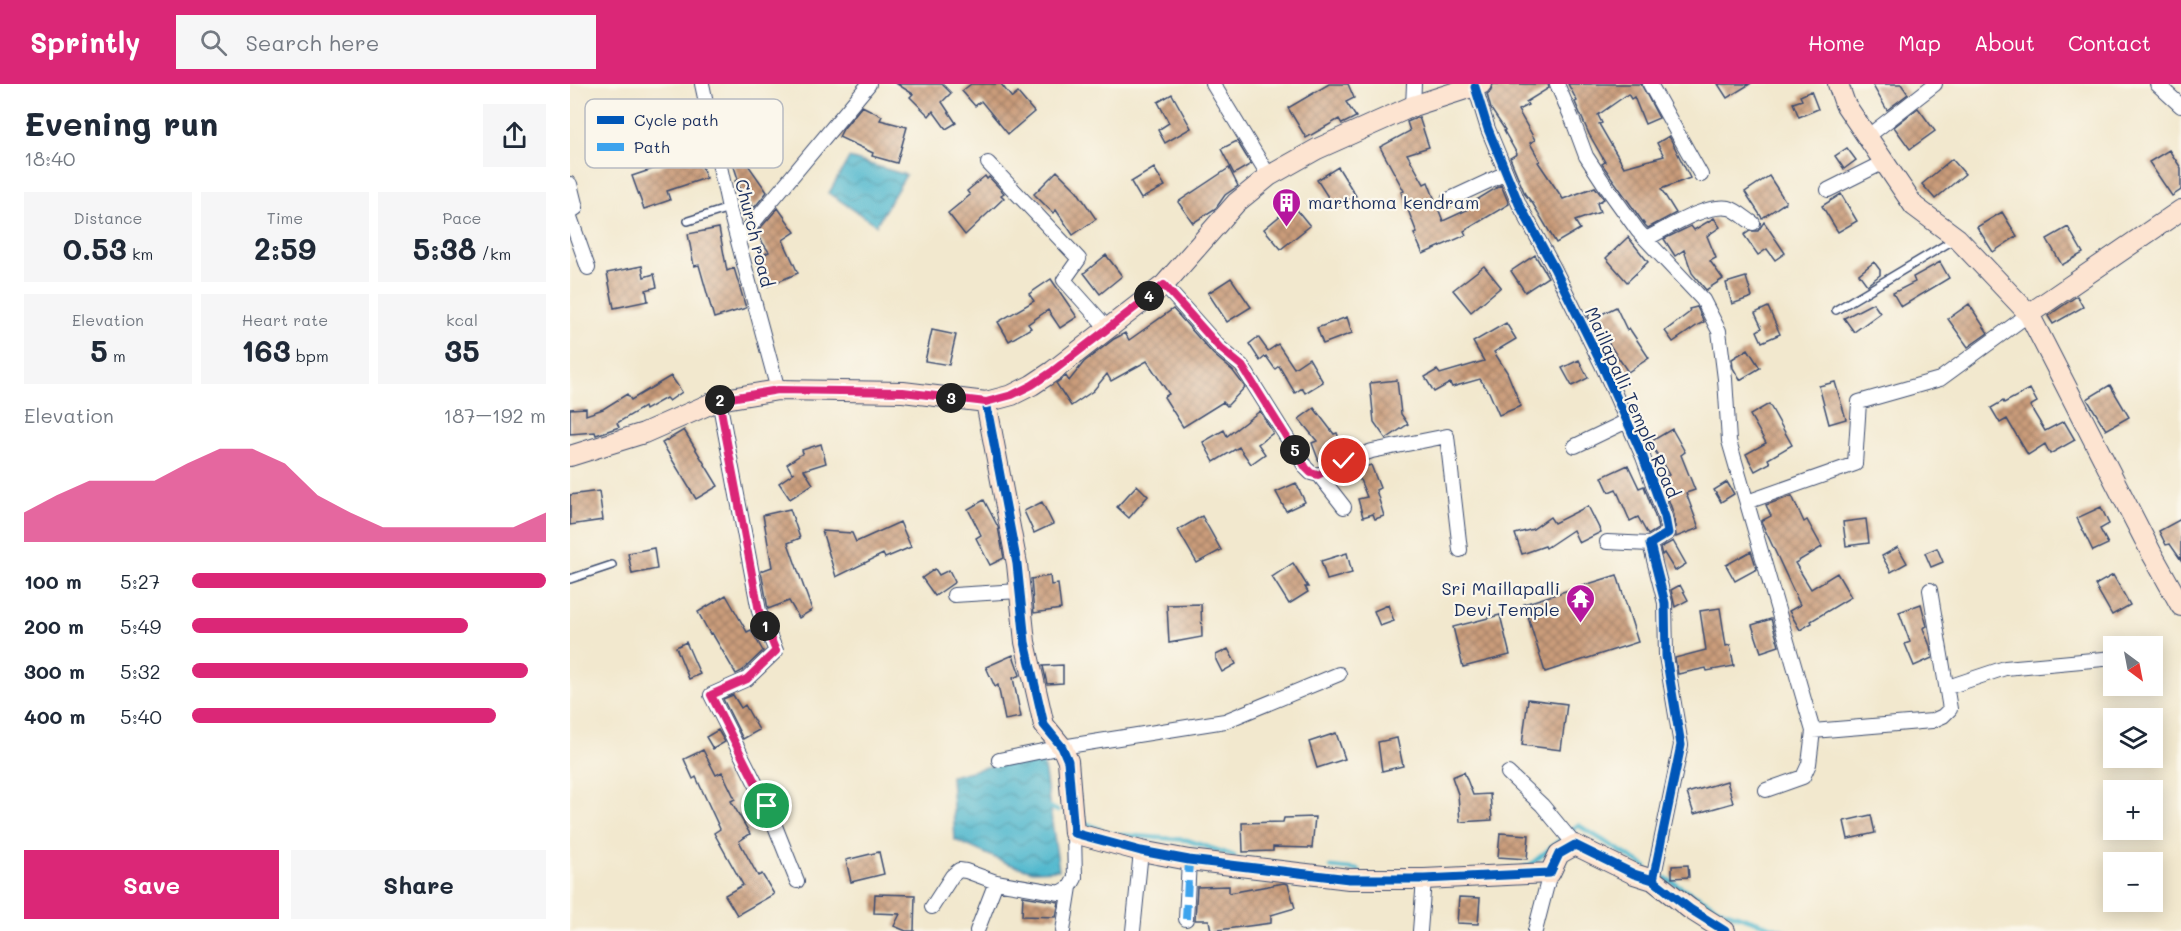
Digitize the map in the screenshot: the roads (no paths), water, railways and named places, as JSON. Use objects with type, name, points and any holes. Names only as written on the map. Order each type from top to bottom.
[{"type":"main road","points":[[1838,84],[1845,104],[1914,206],[1957,238],[2029,314],[2181,606]]},
{"type":"main road","points":[[570,456],[644,433],[719,400],[778,390],[903,392],[986,402],[1012,395],[1032,385],[1164,285],[1236,203],[1269,176],[1317,149],[1413,106],[1478,86]]},
{"type":"main road","points":[[2029,314],[2181,210]]},
{"type":"main road","points":[[986,402],[1017,564],[1025,642],[1044,725],[1062,747],[1068,761],[1074,833],[1141,851],[1190,860],[1349,879],[1424,879],[1550,873],[1559,854],[1575,845],[1634,874],[1653,880],[1690,909],[1725,931]]},
{"type":"street","name":"Church road","points":[[702,84],[705,99]]},
{"type":"street","points":[[1213,84],[1269,176]]},
{"type":"street","points":[[1413,106],[1414,84]]},
{"type":"street","points":[[1557,84],[1586,156],[1605,185],[1646,239],[1703,300],[1719,331],[1730,441],[1813,731],[1809,764],[1803,777],[1766,790]]},
{"type":"street","points":[[1650,84],[1701,175]]},
{"type":"street","points":[[1867,137],[1935,84]]},
{"type":"street","points":[[2157,84],[2181,106]]},
{"type":"street","name":"Maillapalli Temple Road","points":[[1478,86],[1488,129],[1519,204],[1602,365],[1665,517],[1668,533],[1650,544]]},
{"type":"street","points":[[738,241],[861,88]]},
{"type":"street","points":[[1828,190],[1884,162]]},
{"type":"street","points":[[988,163],[1079,259],[1065,280],[1108,329]]},
{"type":"street","name":"Church road","points":[[720,168],[778,390]]},
{"type":"street","points":[[1448,200],[1506,173]]},
{"type":"street","points":[[570,184],[576,208],[570,212]]},
{"type":"street","points":[[1646,239],[1688,217],[1715,208],[1731,208],[1753,223]]},
{"type":"street","points":[[570,217],[588,268]]},
{"type":"street","points":[[1164,285],[1220,348],[1242,366],[1306,468],[1318,475],[1344,507]]},
{"type":"street","points":[[1747,502],[1855,464],[1859,402],[1940,379],[2029,314]]},
{"type":"street","points":[[719,400],[759,611],[776,651],[747,679],[711,695],[767,806],[797,881]]},
{"type":"street","points":[[1575,446],[1627,421]]},
{"type":"street","points":[[1318,475],[1344,461],[1372,451],[1447,436],[1460,550]]},
{"type":"street","points":[[1607,542],[1650,544],[1665,603],[1666,656],[1680,745],[1653,880]]},
{"type":"street","points":[[1813,731],[1932,721],[1943,716],[1950,709],[1930,590]]},
{"type":"street","points":[[954,595],[1019,591]]},
{"type":"street","points":[[1948,687],[2005,668],[2103,659]]},
{"type":"street","points":[[999,760],[1062,747],[1226,721],[1339,674]]},
{"type":"street","points":[[1508,773],[1542,805],[1575,845]]},
{"type":"street","points":[[1063,931],[1070,887],[1075,878],[1074,833]]},
{"type":"street","points":[[1133,931],[1141,851]]},
{"type":"street","points":[[1186,919],[1190,860]]},
{"type":"street","points":[[932,907],[952,876],[959,870],[996,882],[1060,893],[1070,887]]},
{"type":"street","points":[[1534,931],[1550,873]]},
{"type":"street","points":[[1420,931],[1424,879]]},
{"type":"street","points":[[977,931],[996,882]]},
{"type":"lane","points":[[688,221],[729,208]]},
{"type":"lane","points":[[1836,310],[1957,238]]},
{"type":"lane","points":[[570,579],[612,565]]},
{"type":"water","points":[[849,158],[906,175],[876,225],[829,193]]},
{"type":"water","points":[[1042,753],[1059,870],[1033,871],[1009,864],[955,840],[951,776]]},
{"type":"waterway","points":[[1047,806],[1058,811]]},
{"type":"waterway","points":[[1086,823],[1110,834],[1187,840],[1234,856]]},
{"type":"waterway","points":[[1526,866],[1529,866],[1578,825],[1646,867]]},
{"type":"waterway","points":[[1331,867],[1359,870]]},
{"type":"waterway","points":[[1665,878],[1724,911],[1785,931]]},
{"type":"place","name":"marthoma kendram","points":[[1287,228]]},
{"type":"place","name":"Sri Maillapalli Devi Temple","points":[[1581,624]]}]
